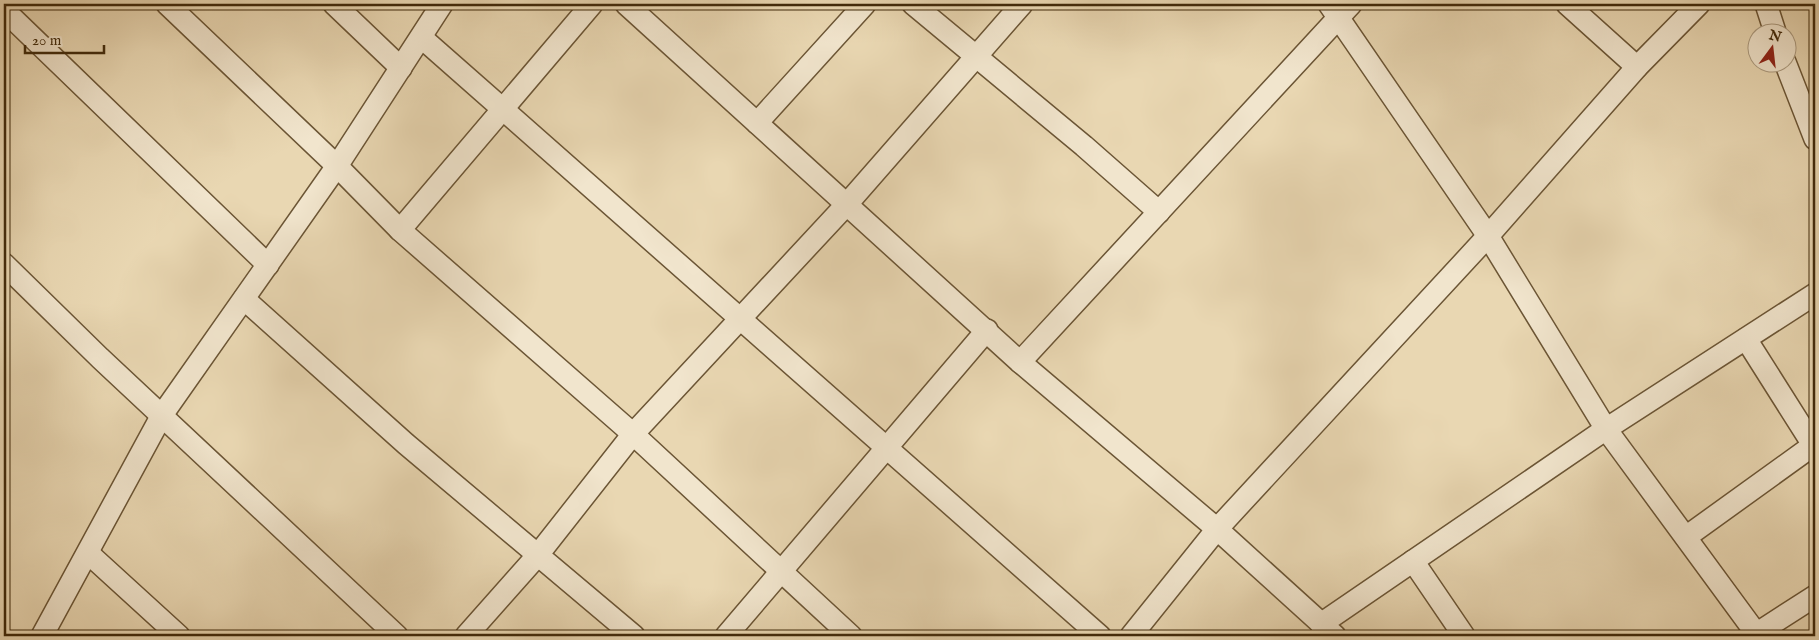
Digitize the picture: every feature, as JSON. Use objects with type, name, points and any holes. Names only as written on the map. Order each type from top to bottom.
[{"type":"street","points":[[167,4],[337,166],[400,230],[633,434],[851,636]]},
{"type":"street","points":[[334,4],[400,68]]},
{"type":"street","points":[[42,636],[162,415],[337,166],[400,68],[422,38],[442,4]]},
{"type":"street","points":[[400,230],[504,110],[592,4]]},
{"type":"street","points":[[626,4],[1020,362],[1217,529],[1328,630],[1413,561],[1606,429],[1815,294]]},
{"type":"street","points":[[757,123],[865,4]]},
{"type":"street","points":[[913,4],[1084,146],[1159,212]]},
{"type":"street","points":[[466,636],[537,556],[633,434],[847,204],[1022,4]]},
{"type":"street","points":[[1567,4],[1636,67]]},
{"type":"street","points":[[1131,636],[1217,529],[1488,236],[1636,67],[1699,4]]},
{"type":"street","points":[[1766,4],[1772,22]]},
{"type":"street","points":[[1020,362],[1159,212],[1340,8],[1488,236],[1606,429],[1757,635],[1815,596]]},
{"type":"street","points":[[4,10],[268,265]]},
{"type":"street","points":[[422,38],[1100,636]]},
{"type":"street","points":[[1789,72],[1815,139]]},
{"type":"street","points":[[4,264],[100,358],[397,636]]},
{"type":"street","points":[[244,299],[406,444],[634,636]]},
{"type":"street","points":[[726,636],[889,448],[987,330]]},
{"type":"street","points":[[1686,537],[1815,446],[1746,339]]},
{"type":"street","points":[[88,553],[179,636]]},
{"type":"street","points":[[1413,561],[1464,636]]}]
